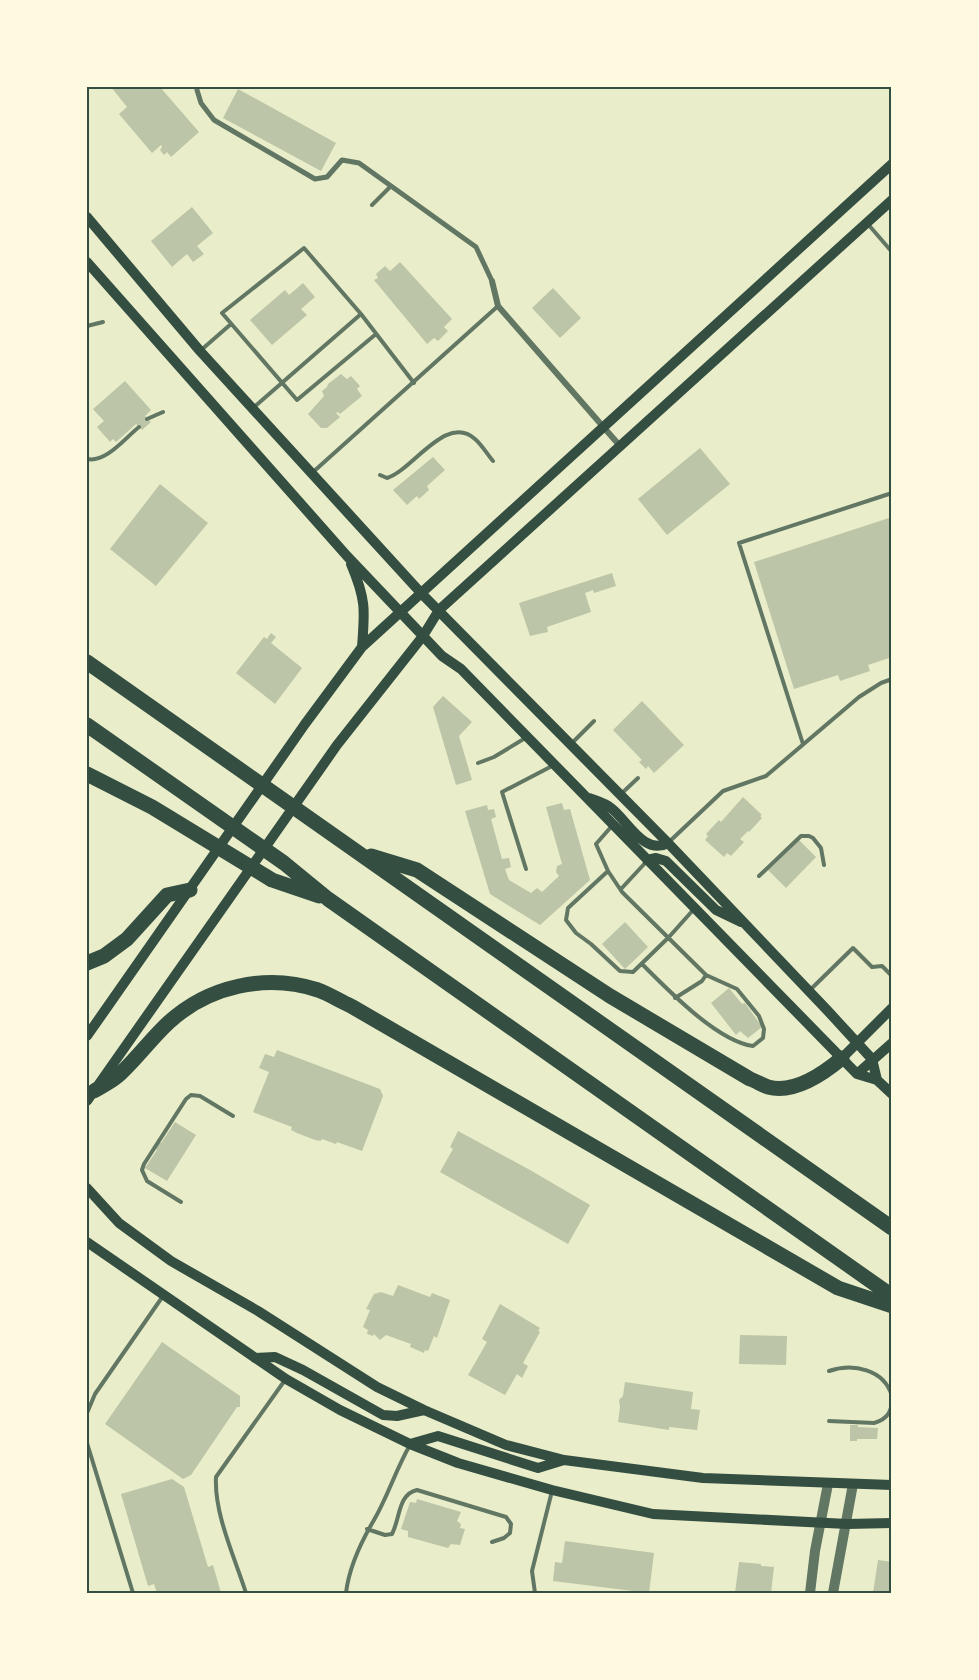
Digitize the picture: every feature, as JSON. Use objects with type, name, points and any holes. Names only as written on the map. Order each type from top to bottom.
[{"type":"highway","points":[[87,662],[892,1228]]},
{"type":"highway","points":[[87,725],[284,863],[328,899],[892,1296]]},
{"type":"highway","points":[[87,774],[152,807],[272,880],[328,899]]},
{"type":"highway","points":[[356,851],[417,870],[610,996],[759,1083],[769,1087],[786,1088],[826,1071],[842,1058]]},
{"type":"highway","points":[[87,963],[104,956],[127,939],[167,895],[190,890]]},
{"type":"highway","points":[[90,1096],[120,1074],[169,1021],[204,998],[226,989],[273,981],[318,990],[351,1006],[838,1288],[892,1306]]},
{"type":"main road","points":[[87,1036],[304,724],[362,647],[892,164]]},
{"type":"main road","points":[[90,1096],[337,745],[423,636],[439,610],[892,200]]},
{"type":"main road","points":[[87,218],[200,351],[422,593],[668,843],[872,1059],[877,1080]]},
{"type":"main road","points":[[87,262],[347,556],[442,656],[461,669],[857,1074],[877,1080],[892,1094]]},
{"type":"main road","points":[[347,556],[362,590],[365,612],[362,647]]},
{"type":"main road","points":[[586,797],[611,808],[649,845],[662,846],[668,843]]},
{"type":"main road","points":[[647,860],[656,858],[666,861],[716,910],[744,923]]},
{"type":"main road","points":[[842,1058],[892,1008]]},
{"type":"main road","points":[[857,1074],[892,1043]]},
{"type":"main road","points":[[87,1188],[118,1223],[171,1262],[258,1311],[377,1387],[506,1445],[564,1460],[703,1478],[892,1485]]},
{"type":"main road","points":[[87,1242],[286,1379],[340,1410],[410,1444],[458,1463],[552,1490],[653,1514],[847,1524],[892,1523]]},
{"type":"main road","points":[[255,1358],[275,1357],[383,1415],[397,1416],[424,1410]]},
{"type":"main road","points":[[410,1444],[438,1436],[538,1468],[564,1460]]},
{"type":"street","points":[[197,90],[201,103],[214,120],[315,179],[327,177],[342,160],[359,163],[476,247],[492,281],[498,306],[620,446]]},
{"type":"street","points":[[810,1593],[828,1484]]},
{"type":"street","points":[[833,1593],[853,1484]]},
{"type":"lane","points":[[372,205],[391,186]]},
{"type":"lane","points":[[866,223],[892,252]]},
{"type":"lane","points":[[376,334],[297,400],[222,313],[304,248],[361,314],[414,383]]},
{"type":"lane","points":[[311,473],[498,306]]},
{"type":"lane","points":[[252,408],[361,314]]},
{"type":"lane","points":[[87,326],[103,322]]},
{"type":"lane","points":[[200,351],[231,324]]},
{"type":"lane","points":[[147,419],[163,412]]},
{"type":"lane","points":[[87,459],[96,460],[104,456],[139,427]]},
{"type":"lane","points":[[380,475],[387,478],[397,475],[439,439],[457,432],[474,438],[493,461]]},
{"type":"lane","points":[[803,744],[739,543],[892,493]]},
{"type":"lane","points":[[668,843],[723,791],[765,776],[859,697],[881,683],[892,680]]},
{"type":"lane","points":[[571,744],[594,721]]},
{"type":"lane","points":[[478,764],[527,737]]},
{"type":"lane","points":[[526,869],[502,792],[554,764]]},
{"type":"lane","points":[[620,795],[638,777]]},
{"type":"lane","points":[[613,825],[596,844],[608,872],[621,889],[706,975],[737,989],[759,1016],[764,1029],[763,1038],[753,1046],[744,1045],[712,1027],[675,998],[642,964]]},
{"type":"lane","points":[[759,876],[801,836],[809,836],[818,843],[824,865]]},
{"type":"lane","points":[[621,889],[647,860]]},
{"type":"lane","points":[[608,872],[568,908],[566,920],[576,933],[620,971],[633,972],[669,937],[694,908]]},
{"type":"lane","points":[[809,991],[853,948],[872,968],[882,966],[892,976]]},
{"type":"lane","points":[[675,998],[702,981],[706,975]]},
{"type":"lane","points":[[180,1202],[147,1181],[141,1170],[144,1164],[186,1099],[191,1095],[200,1096],[234,1116]]},
{"type":"lane","points":[[87,1413],[95,1394],[163,1295]]},
{"type":"lane","points":[[829,1371],[843,1366],[864,1368],[885,1383],[892,1397],[892,1408],[888,1416],[881,1421],[874,1423],[829,1421]]},
{"type":"lane","points":[[246,1593],[222,1519],[215,1490],[216,1477],[286,1379]]},
{"type":"lane","points":[[87,1443],[133,1593]]},
{"type":"lane","points":[[346,1593],[359,1545],[374,1520],[410,1444]]},
{"type":"lane","points":[[367,1529],[386,1535],[392,1534],[405,1497],[409,1492],[417,1490],[506,1517],[512,1527],[510,1533],[492,1542]]},
{"type":"lane","points":[[535,1593],[532,1571],[552,1490]]},
{"type":"building","points":[[111,87],[160,87],[199,132],[171,157],[167,152],[164,155],[160,150],[161,145],[152,153],[119,114],[127,107]]},
{"type":"building","points":[[238,89],[336,143],[321,171],[223,118]]},
{"type":"building","points":[[192,207],[213,233],[197,246],[204,254],[193,262],[187,254],[172,267],[151,241]]},
{"type":"building","points":[[400,262],[452,319],[444,327],[448,331],[438,341],[434,338],[427,344],[374,280],[378,278],[376,274],[385,266],[390,271]]},
{"type":"building","points":[[303,283],[315,297],[301,309],[307,315],[272,345],[250,320],[285,290],[289,295]]},
{"type":"building","points":[[553,288],[581,318],[560,338],[532,308]]},
{"type":"building","points":[[341,374],[347,379],[351,376],[360,386],[357,389],[362,396],[340,414],[336,413],[340,417],[327,428],[321,428],[308,414],[324,396],[322,391]]},
{"type":"building","points":[[125,381],[151,410],[145,416],[151,422],[142,430],[136,424],[116,442],[113,439],[110,442],[97,427],[104,421],[93,409]]},
{"type":"building","points":[[700,448],[730,484],[667,535],[638,499]]},
{"type":"building","points":[[433,457],[445,470],[427,486],[429,490],[419,499],[417,496],[407,505],[393,490]]},
{"type":"building","points":[[160,484],[208,523],[156,586],[110,549]]},
{"type":"building","points":[[892,517],[892,657],[868,665],[870,671],[840,681],[838,675],[794,689],[754,562]]},
{"type":"building","points":[[612,573],[616,586],[594,593],[593,590],[585,593],[591,612],[547,627],[548,632],[530,636],[519,603]]},
{"type":"building","points":[[271,633],[276,637],[271,643],[302,668],[275,704],[236,673],[264,637],[267,639]]},
{"type":"building","points":[[443,696],[472,722],[459,736],[472,780],[456,785],[433,707]]},
{"type":"building","points":[[642,701],[684,745],[654,773],[648,766],[646,769],[639,762],[642,760],[613,730]]},
{"type":"building","points":[[743,797],[762,815],[760,816],[762,818],[740,839],[744,842],[731,856],[727,853],[724,857],[705,840],[708,836],[706,834],[719,820],[721,822]]},
{"type":"building","points":[[562,803],[564,810],[570,809],[590,880],[540,925],[490,894],[465,811],[487,805],[488,810],[494,809],[496,817],[491,819],[502,859],[509,858],[511,867],[505,869],[509,880],[531,893],[537,888],[542,892],[559,876],[556,872],[557,866],[562,864],[546,807]]},
{"type":"building","points":[[799,840],[816,857],[786,888],[768,870]]},
{"type":"building","points":[[625,922],[648,947],[625,969],[602,944]]},
{"type":"building","points":[[729,988],[742,1004],[745,1003],[762,1027],[748,1038],[740,1031],[736,1035],[711,1003]]},
{"type":"building","points":[[277,1050],[380,1089],[383,1096],[362,1151],[337,1142],[336,1144],[322,1139],[321,1141],[315,1140],[291,1130],[292,1127],[253,1112],[269,1072],[259,1068],[265,1054],[274,1057]]},
{"type":"building","points":[[175,1122],[196,1135],[167,1181],[145,1168],[157,1150],[154,1148],[159,1141],[161,1143]]},
{"type":"building","points":[[458,1131],[590,1205],[568,1244],[440,1172],[453,1149],[450,1147]]},
{"type":"building","points":[[398,1285],[430,1297],[432,1293],[450,1300],[437,1338],[434,1336],[428,1351],[425,1350],[424,1353],[410,1347],[411,1344],[386,1335],[380,1340],[374,1334],[373,1336],[367,1334],[368,1330],[363,1327],[370,1310],[366,1309],[374,1294],[381,1292],[393,1296]]},
{"type":"building","points":[[500,1304],[540,1328],[523,1363],[528,1366],[522,1378],[517,1374],[505,1395],[468,1375],[487,1342],[482,1339]]},
{"type":"building","points":[[740,1335],[787,1336],[786,1365],[739,1364]]},
{"type":"building","points":[[162,1342],[240,1396],[240,1407],[237,1407],[191,1475],[183,1479],[105,1424]]},
{"type":"building","points":[[625,1382],[693,1392],[691,1409],[700,1410],[697,1430],[669,1427],[669,1430],[618,1422],[619,1400],[623,1396]]},
{"type":"building","points":[[850,1425],[878,1428],[877,1439],[850,1441]]},
{"type":"building","points":[[172,1479],[184,1487],[208,1567],[213,1565],[221,1593],[157,1593],[154,1584],[148,1586],[121,1494]]},
{"type":"building","points":[[417,1499],[461,1512],[457,1521],[461,1524],[460,1528],[465,1529],[460,1545],[451,1544],[448,1548],[408,1537],[408,1531],[401,1529],[410,1502],[416,1503]]},
{"type":"building","points":[[565,1541],[654,1553],[649,1593],[553,1581],[555,1562],[562,1563]]},
{"type":"building","points":[[878,1560],[892,1562],[892,1593],[873,1593]]},
{"type":"building","points":[[739,1562],[774,1567],[771,1593],[735,1593]]}]
